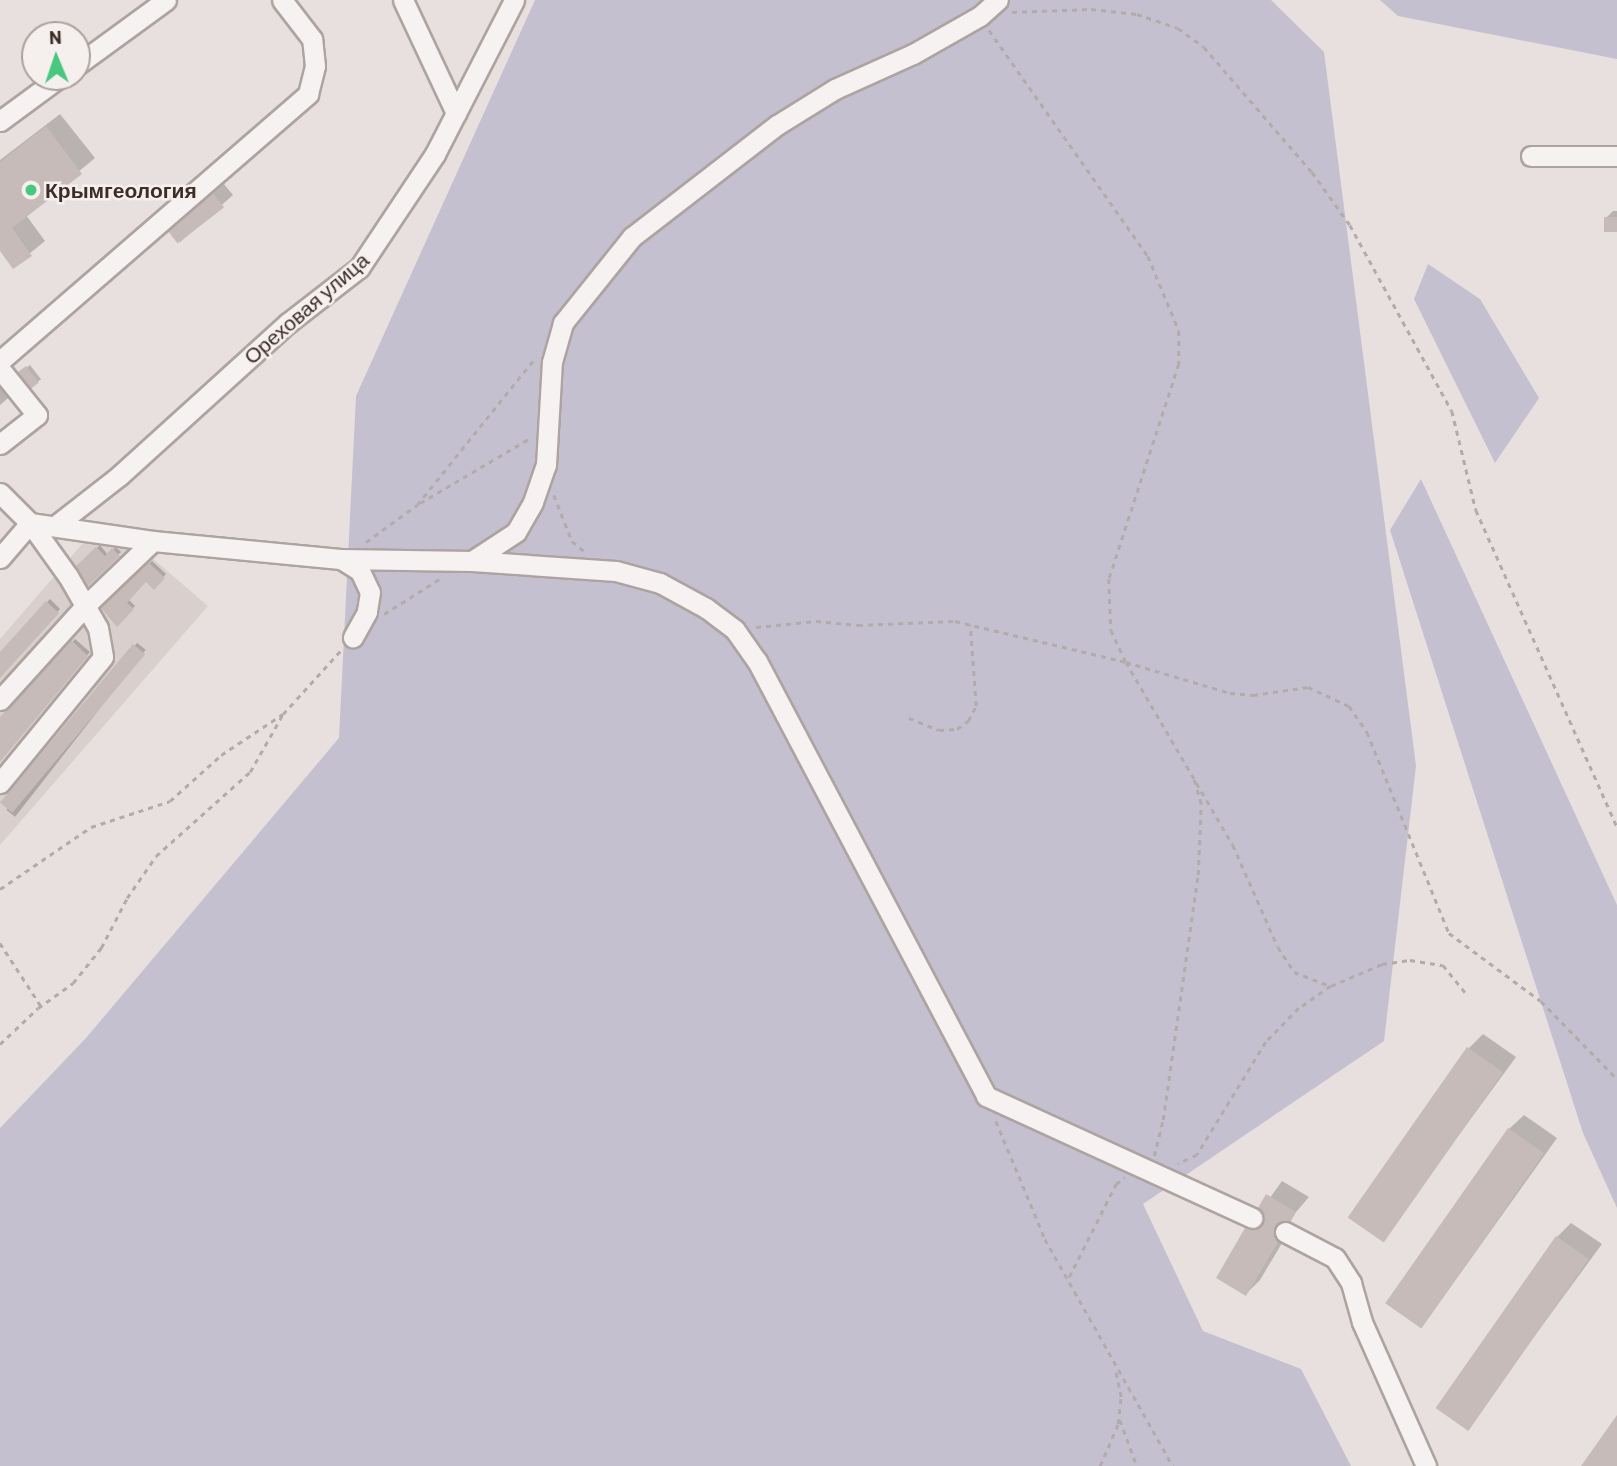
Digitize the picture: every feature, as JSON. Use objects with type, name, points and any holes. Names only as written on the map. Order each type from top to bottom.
[{"type":"street","points":[[91,55],[166,0]]},
{"type":"street","points":[[0,361],[309,94],[315,66],[312,39],[282,0]]},
{"type":"street","points":[[402,0],[456,114]]},
{"type":"street","name":"Ореховая улица","points":[[55,526],[119,476],[288,323],[359,268],[384,235],[456,114],[514,0]]},
{"type":"street","points":[[472,561],[516,532],[546,465],[552,362],[563,323],[632,237],[777,125],[835,89],[913,54],[980,16],[1004,6]]},
{"type":"street","points":[[0,121],[41,91]]},
{"type":"street","points":[[1531,156],[1617,156]]},
{"type":"street","points":[[0,369],[37,415],[0,444]]},
{"type":"street","points":[[0,495],[30,523],[86,605],[98,628],[103,657],[0,783]]},
{"type":"street","points":[[30,523],[153,541],[340,559],[472,561],[627,574],[660,583],[735,629],[757,661],[986,1096],[1252,1218]]},
{"type":"street","points":[[0,558],[30,523]]},
{"type":"street","points":[[0,700],[86,605],[153,541]]},
{"type":"street","points":[[340,559],[360,571],[370,592],[367,612],[353,637]]},
{"type":"street","points":[[1285,1232],[1335,1258],[1351,1283],[1362,1322],[1426,1466]]},
{"type":"path","points":[[1004,6],[1091,9],[1137,14],[1178,28],[1204,47],[1312,172],[1350,225],[1451,411],[1476,510],[1617,826]]},
{"type":"path","points":[[980,16],[1148,256],[1179,331],[1179,364],[1109,579],[1111,630],[1126,662],[1192,772],[1294,972],[1331,986]]},
{"type":"path","points":[[417,505],[539,353]]},
{"type":"path","points":[[340,559],[417,505],[548,428]]},
{"type":"path","points":[[546,465],[563,522],[572,541],[588,554]]},
{"type":"path","points":[[376,619],[472,561]]},
{"type":"path","points":[[735,629],[816,621],[858,625],[955,621],[1126,662],[1230,693],[1253,695],[1308,687],[1349,706],[1367,732],[1449,933],[1541,1001],[1617,1079]]},
{"type":"path","points":[[909,718],[939,730],[957,729],[968,721],[976,706],[970,625]]},
{"type":"path","points":[[0,1044],[41,1006],[74,983],[101,948],[127,898],[156,856],[250,772],[283,714],[353,637]]},
{"type":"path","points":[[0,890],[91,827],[170,801],[221,755],[283,714]]},
{"type":"path","points":[[1150,1171],[1163,1120],[1198,875],[1201,804],[1192,772]]},
{"type":"path","points":[[0,943],[41,1006]]},
{"type":"path","points":[[1069,1277],[1116,1184],[1129,1174],[1150,1171],[1197,1155],[1266,1042],[1299,1007],[1331,986],[1382,964],[1410,960],[1443,965],[1466,993]]},
{"type":"path","points":[[986,1096],[1045,1238],[1173,1466]]},
{"type":"path","points":[[1100,1466],[1119,1417],[1121,1397],[1114,1365]]},
{"type":"path","points":[[1119,1417],[1137,1466]]},
{"type":"shaded area","points":[[535,0],[1271,0],[1324,52],[1416,766],[1384,1041],[1143,1204],[1203,1331],[1301,1369],[1351,1466],[0,1466],[0,1128],[86,1038],[339,738],[356,396]]},
{"type":"shaded area","points":[[1380,0],[1617,0],[1617,59],[1398,16]]},
{"type":"shaded area","points":[[1428,264],[1480,299],[1539,398],[1495,463],[1414,299]]},
{"type":"shaded area","points":[[1421,479],[1617,905],[1617,1208],[1583,1133],[1390,530]]},
{"type":"shaded area","points":[[83,543],[137,545],[208,606],[0,845],[0,639]]},
{"type":"building","name":"Крымгеология","points":[[46,126],[82,174],[12,228],[32,256],[13,269],[0,251],[0,162]]},
{"type":"building","points":[[213,193],[224,207],[178,244],[167,229]]},
{"type":"building","points":[[1604,217],[1617,217],[1617,232],[1604,232]]},
{"type":"building","points":[[26,366],[39,383],[31,389],[18,372]]},
{"type":"building","points":[[96,547],[105,556],[112,548],[120,556],[88,586],[76,566]]},
{"type":"building","points":[[148,562],[165,578],[154,590],[146,582],[127,603],[134,609],[117,627],[101,608]]},
{"type":"building","points":[[46,601],[59,613],[0,678],[0,652]]},
{"type":"building","points":[[71,640],[88,656],[0,762],[0,717]]},
{"type":"building","points":[[133,644],[145,654],[12,813],[0,803]]},
{"type":"building","points":[[1467,1047],[1503,1072],[1384,1243],[1348,1217]]},
{"type":"building","points":[[1508,1128],[1544,1153],[1421,1329],[1385,1303]]},
{"type":"building","points":[[1266,1194],[1296,1212],[1291,1221],[1275,1226],[1278,1242],[1246,1296],[1216,1278],[1245,1228],[1254,1230],[1263,1224],[1258,1208]]},
{"type":"building","points":[[1556,1236],[1589,1259],[1468,1431],[1436,1408]]},
{"type":"building","points":[[1617,1415],[1617,1466],[1581,1466]]},
{"type":"tunnel","points":[[1252,1218],[1285,1232]]},
{"type":"place","name":"Крымгеология","points":[[31,190]]}]
